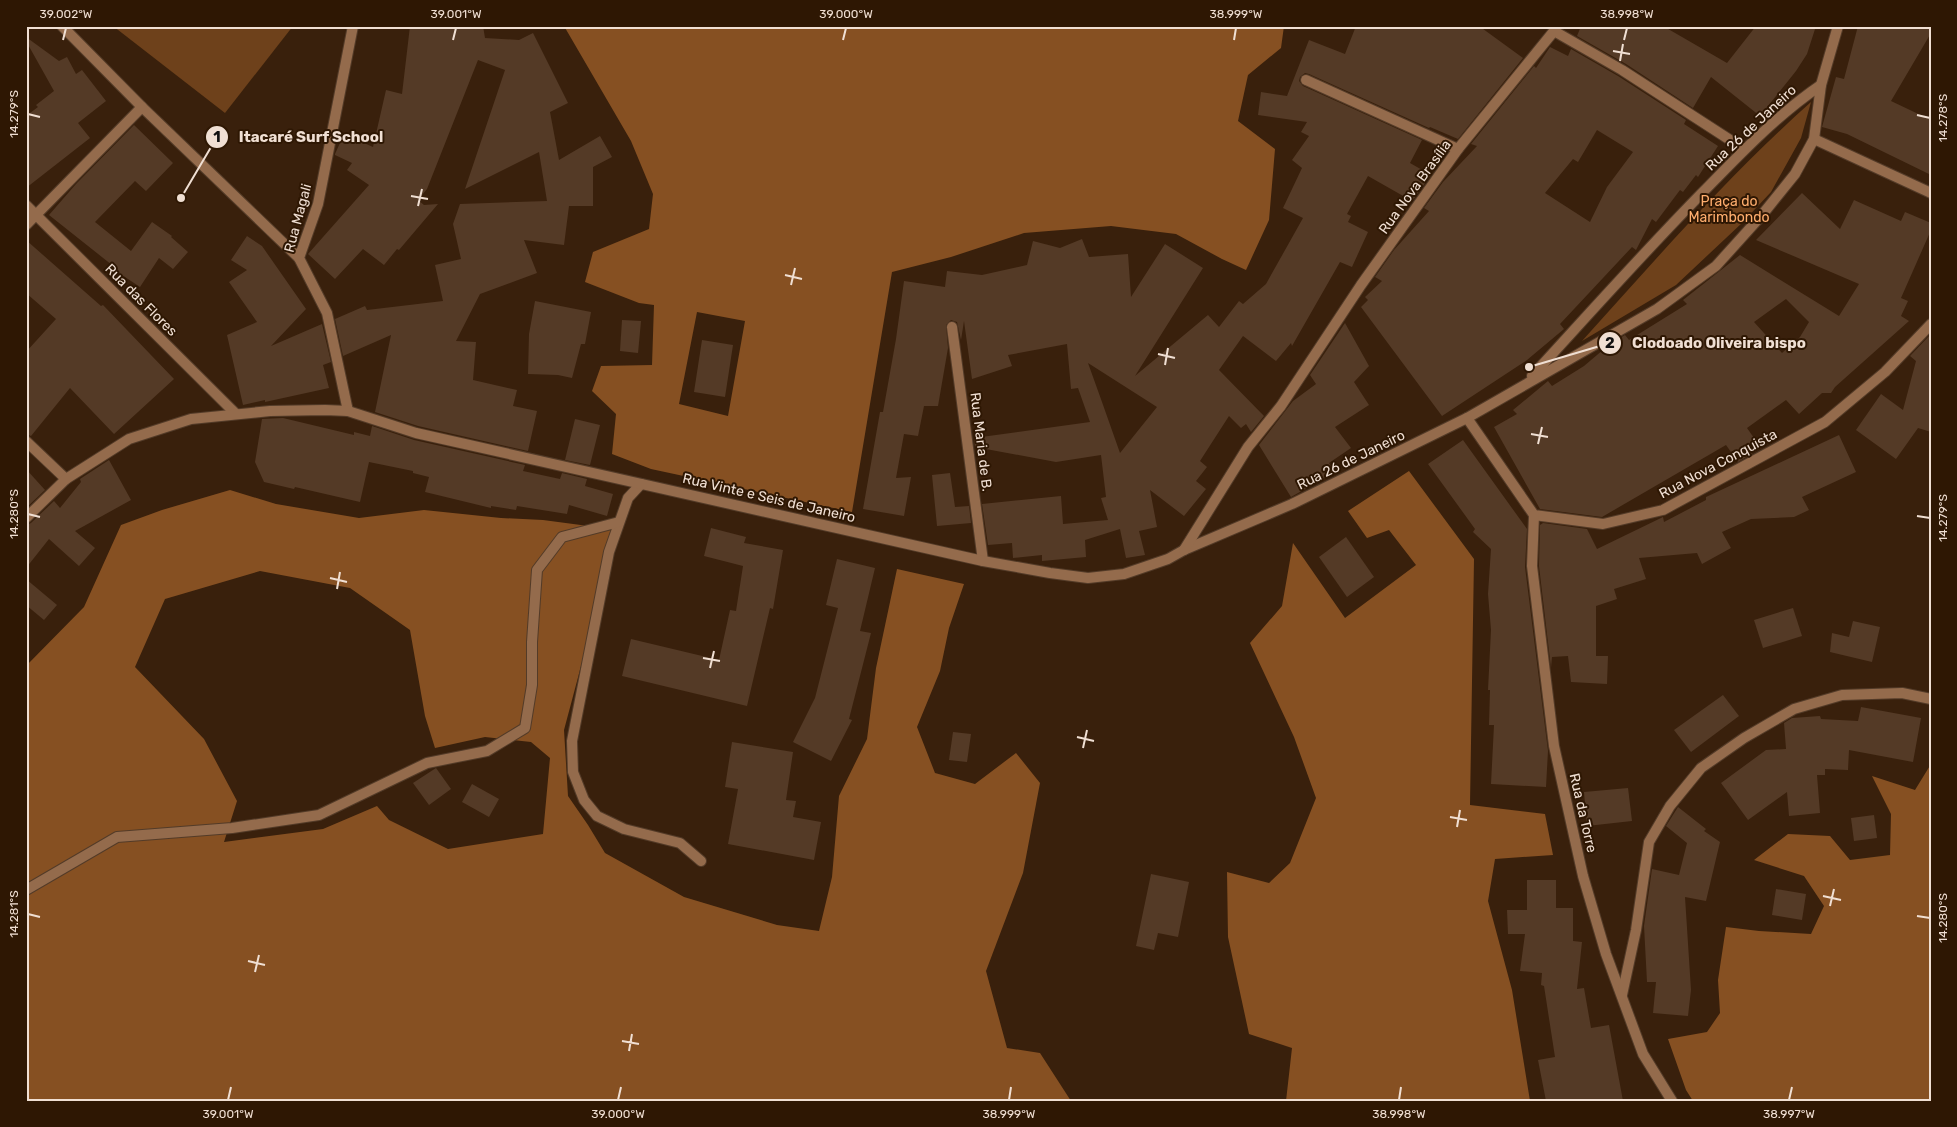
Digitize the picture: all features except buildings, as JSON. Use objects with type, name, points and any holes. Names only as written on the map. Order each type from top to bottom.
[{"type":"street","points":[[62,26],[142,107],[299,258]]},
{"type":"street","name":"Rua Magali","points":[[348,412],[327,312],[299,258],[318,204],[353,26]]},
{"type":"street","points":[[1821,85],[1838,26]]},
{"type":"street","name":"Rua Nova Brasília","points":[[1184,550],[1248,447],[1281,406],[1356,294],[1458,149],[1554,31],[1622,70],[1744,149]]},
{"type":"street","points":[[1306,80],[1458,149]]},
{"type":"street","name":"Rua 26 de Janeiro","points":[[1184,550],[1292,504],[1467,418],[1657,309],[1716,266],[1762,215],[1795,174],[1814,139],[1821,85]]},
{"type":"street","name":"Rua 26 de Janeiro","points":[[1525,384],[1669,226],[1744,149],[1798,101],[1821,85]]},
{"type":"street","points":[[26,225],[142,107]]},
{"type":"street","points":[[1814,139],[1931,193]]},
{"type":"street","name":"Rua das Flores","points":[[26,205],[236,414]]},
{"type":"street","name":"Rua Nova Conquista","points":[[1534,515],[1603,524],[1663,510],[1825,422],[1886,372],[1931,324]]},
{"type":"street","name":"Rua Maria de B.","points":[[952,326],[983,561]]},
{"type":"street","name":"Rua Vinte e Seis de Janeiro","points":[[26,518],[66,480],[130,439],[191,419],[301,409],[348,412],[416,433],[983,561],[1088,578],[1124,574],[1168,559],[1184,550]]},
{"type":"street","points":[[1467,418],[1534,515]]},
{"type":"street","points":[[26,442],[66,480]]},
{"type":"street","points":[[641,484],[628,498],[609,552],[572,742],[573,772],[584,800],[597,816],[624,830],[680,843],[701,860]]},
{"type":"street","name":"Rua da Torre","points":[[1534,515],[1532,566],[1554,746],[1583,876],[1606,954],[1643,1054],[1672,1101]]},
{"type":"street","points":[[26,890],[117,837],[232,828],[319,815],[427,763],[487,751],[525,728],[532,685],[532,642],[537,570],[562,537],[619,522]]},
{"type":"street","points":[[1622,995],[1636,930],[1650,842],[1670,806],[1701,768],[1744,738],[1794,709],[1804,706],[1842,695],[1902,693],[1931,699]]},
{"type":"green space","points":[[113,26],[293,26],[225,113]]},
{"type":"green space","name":"Praça do Marimbondo","points":[[1811,102],[1801,138],[1771,192],[1742,223],[1676,285],[1582,341],[1722,188]]},
{"type":"shaded area","points":[[564,26],[1284,26],[1281,48],[1248,75],[1238,121],[1275,149],[1269,220],[1246,270],[1176,234],[1111,226],[1024,233],[951,257],[892,272],[852,512],[651,469],[612,454],[616,414],[592,391],[601,366],[652,365],[654,305],[639,303],[585,282],[593,252],[649,229],[653,194],[631,141]],"holes":[[[697,312],[745,321],[728,416],[679,404]]]},
{"type":"shaded area","points":[[1409,471],[1474,559],[1470,805],[1545,814],[1553,855],[1495,859],[1488,901],[1512,990],[1530,1101],[1286,1101],[1292,1048],[1249,1034],[1228,937],[1227,872],[1269,883],[1290,863],[1316,798],[1294,737],[1250,643],[1282,606],[1293,543],[1345,618],[1416,565],[1389,530],[1367,538],[1348,511]]},
{"type":"shaded area","points":[[230,490],[276,504],[359,518],[424,510],[501,518],[543,520],[611,529],[585,651],[564,730],[568,796],[605,853],[684,897],[777,925],[819,931],[832,877],[839,796],[867,739],[876,668],[897,569],[964,584],[949,628],[940,671],[917,727],[935,773],[975,784],[1016,753],[1040,783],[1023,873],[986,971],[1007,1048],[1040,1053],[1071,1101],[26,1101],[26,1047],[29,1041],[26,1039],[26,666],[84,607],[121,525],[162,510]],"holes":[[[260,571],[350,588],[410,630],[425,716],[435,748],[485,737],[531,742],[550,758],[543,834],[448,849],[389,820],[377,806],[323,829],[224,842],[237,801],[204,739],[135,667],[165,599]]]},
{"type":"shaded area","points":[[1931,764],[1931,1101],[1693,1101],[1686,1090],[1668,1039],[1707,1032],[1720,1013],[1718,980],[1726,927],[1811,934],[1824,906],[1804,876],[1754,860],[1788,834],[1830,836],[1850,860],[1890,855],[1891,814],[1872,776],[1915,790]]},
{"type":"place","name":"Itacaré Surf School","points":[[181,198]]},
{"type":"place","name":"Clodoado Oliveira bispo","points":[[1529,367]]}]
